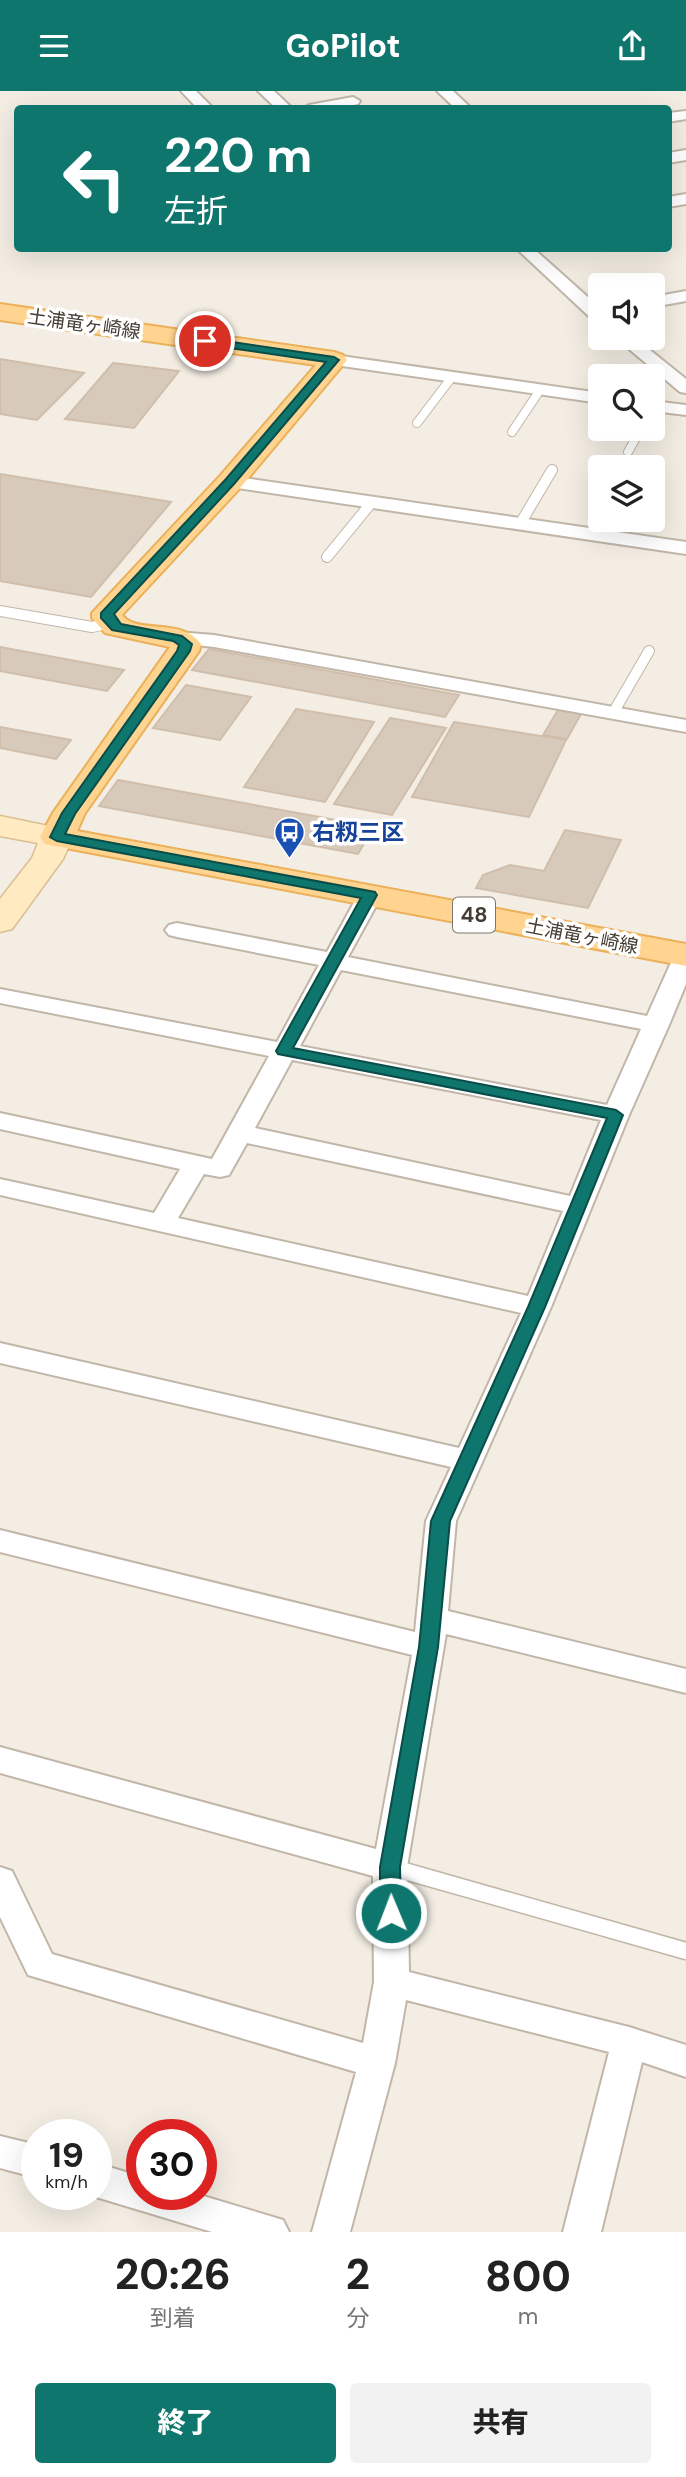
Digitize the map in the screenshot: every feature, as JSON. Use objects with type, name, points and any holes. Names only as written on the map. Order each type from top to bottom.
[{"type":"main road","name":"土浦竜ヶ崎線","points":[[0,312],[334,360]]},
{"type":"main road","points":[[57,837],[69,813],[184,651],[186,644],[177,638],[125,630],[111,623],[107,613],[230,482],[334,360]]},
{"type":"main road","name":"土浦竜ヶ崎線","points":[[57,837],[686,956]]},
{"type":"street","points":[[188,91],[202,105]]},
{"type":"street","points":[[265,91],[281,105]]},
{"type":"street","points":[[340,91],[357,105]]},
{"type":"street","points":[[444,91],[460,105]]},
{"type":"street","points":[[528,252],[588,303]]},
{"type":"street","points":[[665,300],[686,296]]},
{"type":"street","points":[[639,350],[686,389]]},
{"type":"street","points":[[334,360],[588,396]]},
{"type":"street","points":[[665,408],[686,410]]},
{"type":"street","points":[[230,482],[686,548]]},
{"type":"street","points":[[177,638],[214,641],[686,726]]},
{"type":"street","points":[[0,826],[57,837],[47,859],[0,922]]},
{"type":"street","points":[[0,1121],[220,1169],[370,895]]},
{"type":"street","points":[[177,930],[657,1025]]},
{"type":"street","points":[[331,2232],[377,2063],[392,1982],[390,1867],[429,1632],[440,1521],[537,1307],[616,1115],[686,956]]},
{"type":"street","points":[[0,996],[616,1115]]},
{"type":"street","points":[[240,1133],[578,1206]]},
{"type":"street","points":[[162,1223],[196,1164]]},
{"type":"street","points":[[0,1187],[537,1307]]},
{"type":"street","points":[[0,1353],[467,1460]]},
{"type":"street","points":[[0,1541],[429,1632],[686,1681]]},
{"type":"street","points":[[0,1759],[390,1867]]},
{"type":"street","points":[[0,1881],[40,1965],[377,2063]]},
{"type":"street","points":[[392,1982],[629,2042],[686,2061]]},
{"type":"street","points":[[582,2232],[629,2042]]},
{"type":"street","points":[[0,2151],[21,2157]]},
{"type":"street","points":[[196,2210],[270,2232]]},
{"type":"lane","points":[[417,423],[453,377]]},
{"type":"lane","points":[[512,432],[540,390]]},
{"type":"lane","points":[[628,452],[634,441]]},
{"type":"lane","points":[[520,524],[552,470]]},
{"type":"lane","points":[[327,557],[372,502]]},
{"type":"lane","points":[[0,611],[92,627],[111,623]]},
{"type":"lane","points":[[613,713],[649,652]]},
{"type":"lane","points":[[390,1867],[686,1951]]},
{"type":"building","points":[[0,359],[84,373],[37,420],[0,414]]},
{"type":"building","points":[[113,363],[179,371],[134,428],[65,419]]},
{"type":"building","points":[[0,474],[171,502],[91,597],[0,581]]},
{"type":"building","points":[[0,647],[124,670],[107,691],[0,671]]},
{"type":"building","points":[[209,649],[459,695],[445,717],[192,670]]},
{"type":"building","points":[[186,685],[251,697],[220,740],[153,728]]},
{"type":"building","points":[[296,709],[374,722],[325,802],[244,787]]},
{"type":"building","points":[[558,710],[581,714],[567,739],[543,735]]},
{"type":"building","points":[[390,718],[446,728],[392,815],[334,804]]},
{"type":"building","points":[[454,722],[566,740],[529,817],[412,797]]},
{"type":"building","points":[[0,727],[71,740],[56,759],[0,748]]},
{"type":"building","points":[[118,780],[374,827],[358,854],[99,806]]},
{"type":"building","points":[[565,830],[621,840],[588,908],[476,888],[483,875],[510,865],[544,871]]},
{"type":"place","name":"右籾三区","points":[[289,859]]},
{"type":"route","points":[[205,341],[334,360],[230,482],[107,613],[107,618],[117,627],[177,638],[186,644],[184,651],[69,813],[57,837],[370,895],[284,1051],[616,1115],[537,1307],[440,1521],[429,1647],[390,1867],[391,1913]]}]
